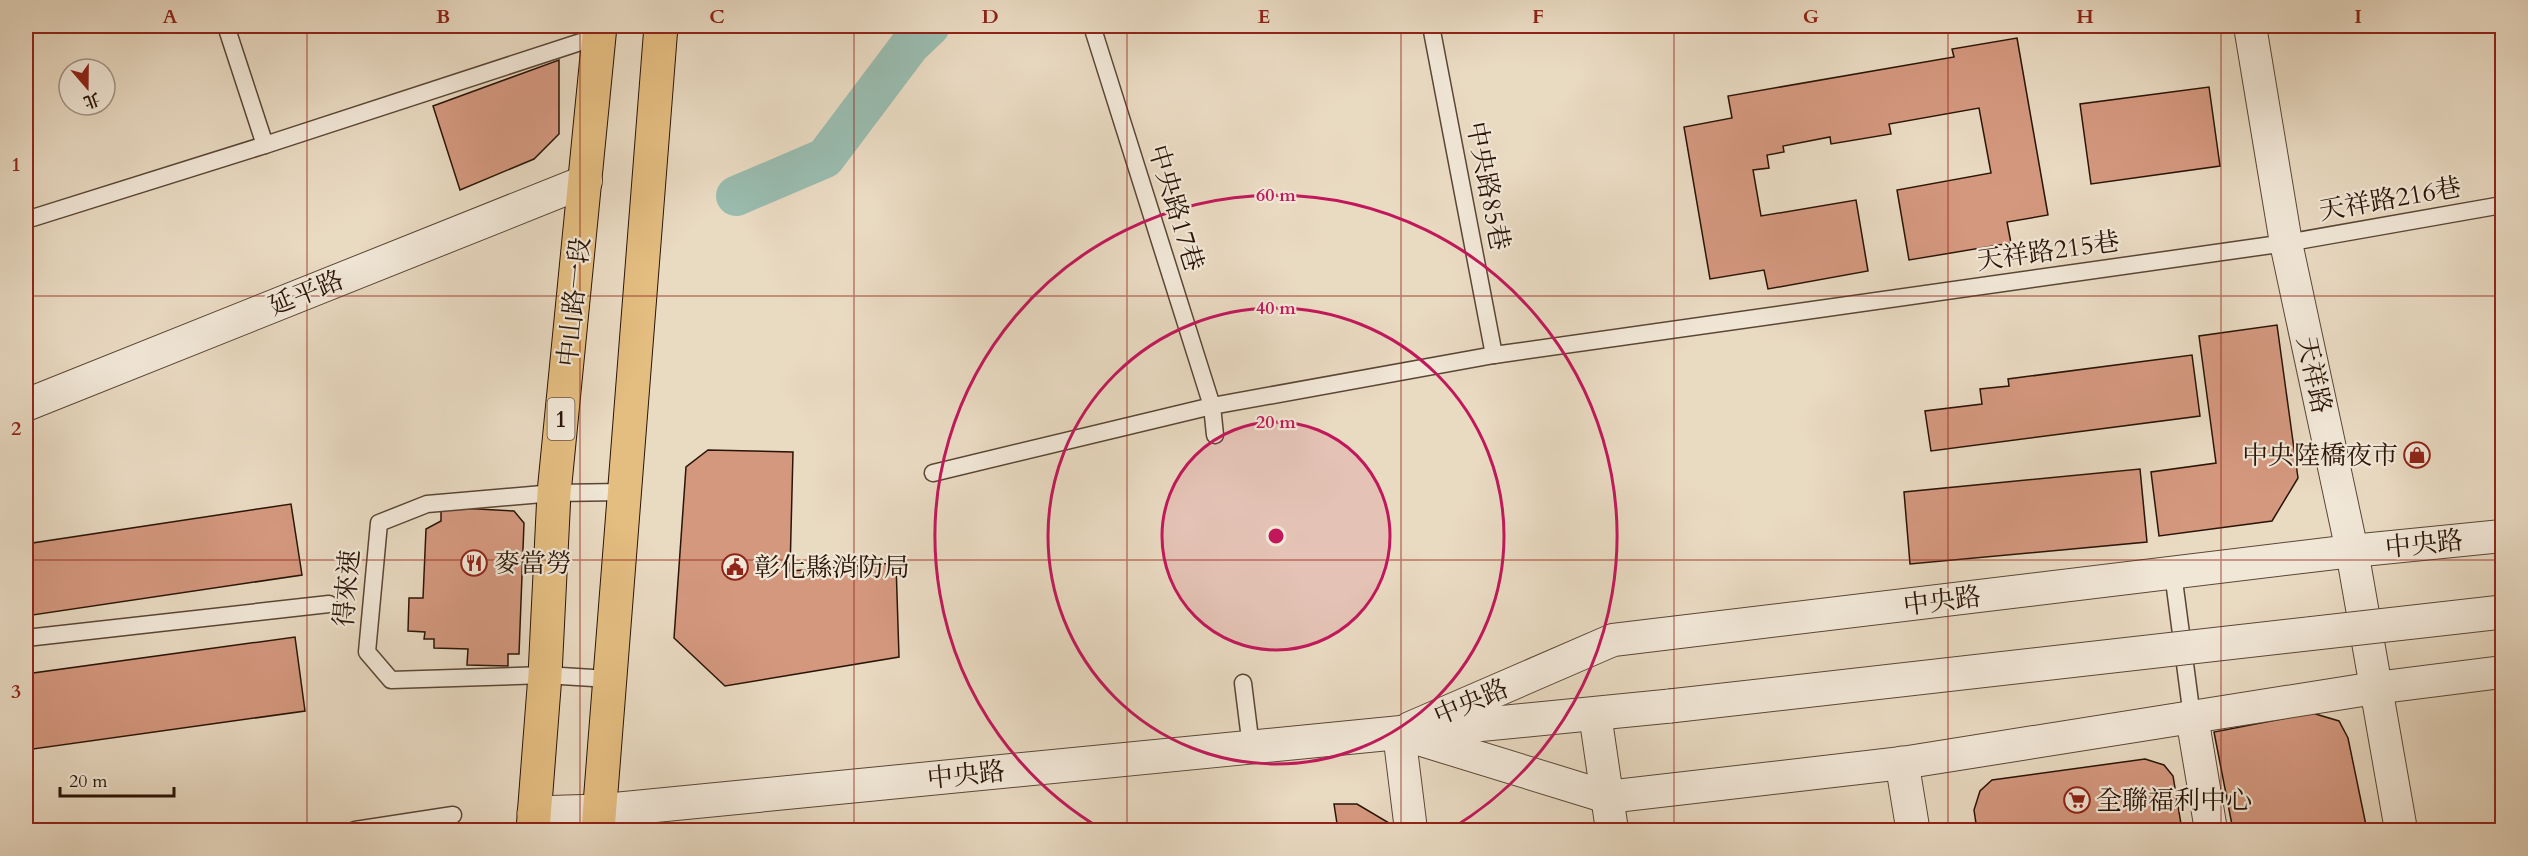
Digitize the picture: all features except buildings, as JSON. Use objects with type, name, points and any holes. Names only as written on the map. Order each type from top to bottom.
[{"type":"main road","points":[[598,821],[660,26]]},
{"type":"main road","name":"中山路一段","points":[[533,822],[545,675],[554,493],[599,31]]},
{"type":"street","name":"天祥路","points":[[2250,26],[2286,243],[2352,551],[2401,831]]},
{"type":"street","name":"延平路","points":[[26,405],[586,181]]},
{"type":"street","name":"中央路","points":[[1398,733],[1613,640],[2352,551],[2502,536]]},
{"type":"street","name":"中央路","points":[[533,822],[598,821],[1251,747],[1670,706],[2502,612]]},
{"type":"street","name":"中央路","points":[[1398,733],[1607,797],[1902,763],[2375,688],[2502,672]]},
{"type":"street","points":[[1594,714],[1612,831]]},
{"type":"street","points":[[2192,717],[2211,831]]},
{"type":"street","points":[[1398,733],[1410,831]]},
{"type":"street","points":[[1902,763],[1913,831]]},
{"type":"lane","points":[[226,26],[265,145]]},
{"type":"lane","name":"中央路17巷","points":[[1092,26],[1212,406],[1215,435]]},
{"type":"lane","name":"中央路85巷","points":[[1431,26],[1494,355]]},
{"type":"lane","points":[[26,220],[265,145],[599,31]]},
{"type":"lane","name":"天祥路216巷","points":[[2286,243],[2502,205]]},
{"type":"lane","name":"天祥路215巷","points":[[1494,355],[2286,243]]},
{"type":"lane","points":[[933,473],[1212,406],[1494,355]]},
{"type":"lane","name":"得來速","points":[[609,678],[545,675],[391,680],[367,652],[379,523],[427,504],[554,493],[624,492]]},
{"type":"lane","points":[[2173,573],[2192,717]]},
{"type":"lane","points":[[26,638],[329,603]]},
{"type":"lane","points":[[1243,682],[1251,747]]},
{"type":"lane","points":[[355,831],[453,815]]},
{"type":"waterway","points":[[736,196],[825,158],[910,45],[930,26]]},
{"type":"place","name":"中央陸橋夜市","points":[[2417,455]]},
{"type":"place","name":"麥當勞","points":[[474,563]]},
{"type":"place","name":"彰化縣消防局","points":[[735,567]]},
{"type":"place","name":"全聯福利中心","points":[[2077,800]]}]
